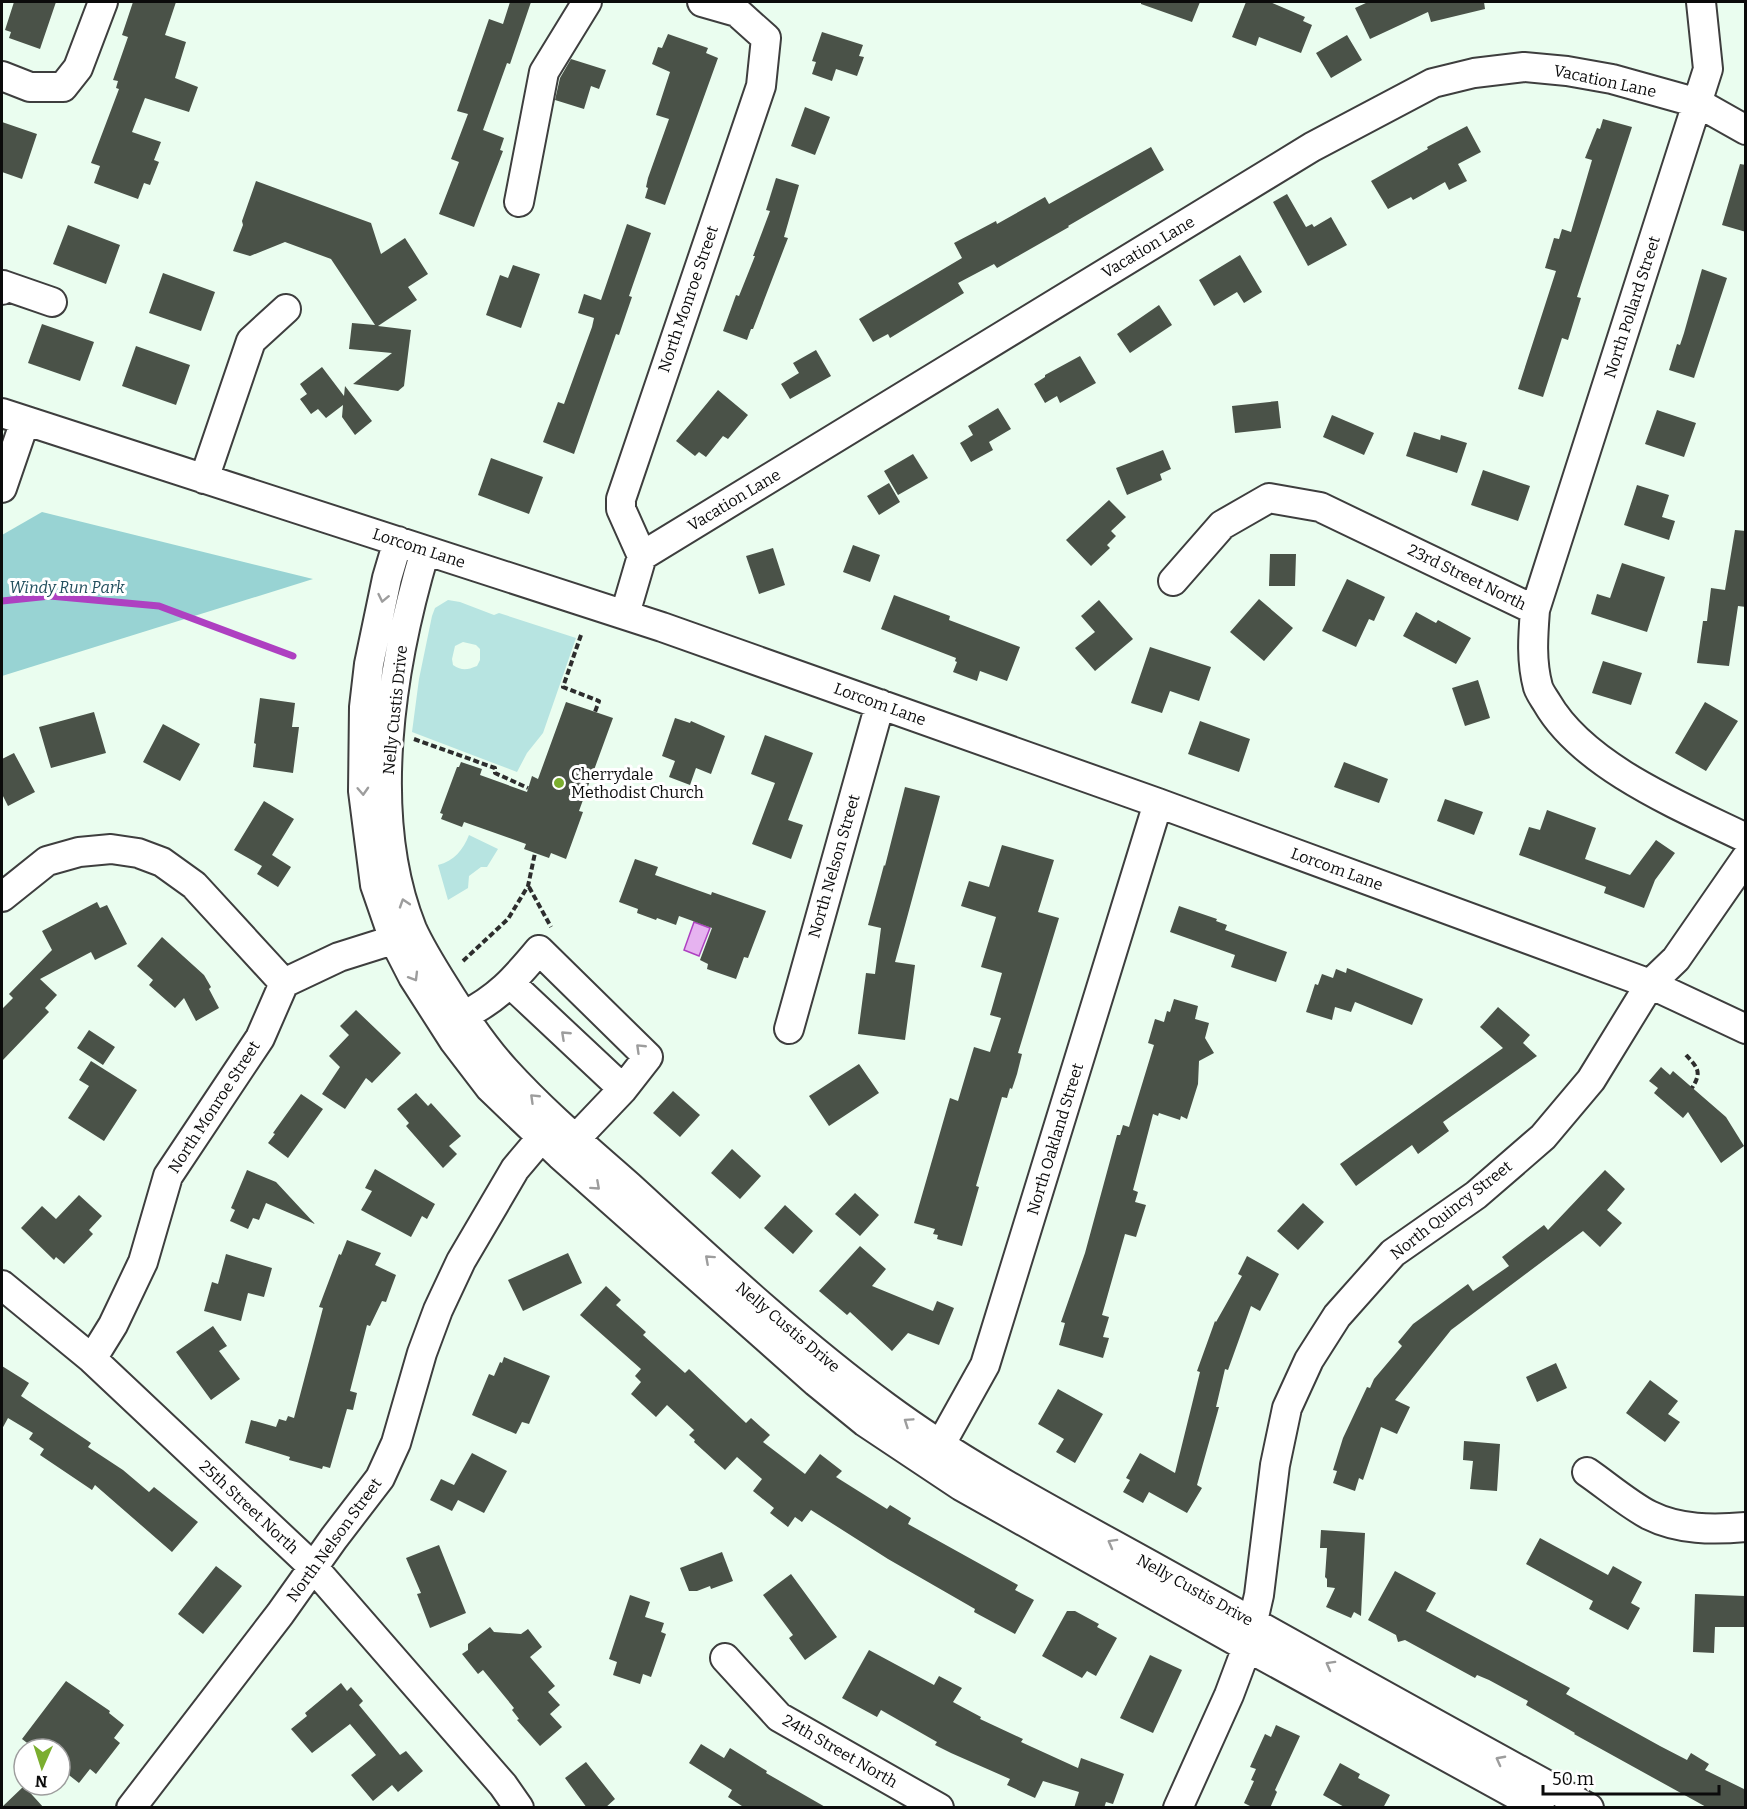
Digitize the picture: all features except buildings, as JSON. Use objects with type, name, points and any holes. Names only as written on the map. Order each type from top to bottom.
[{"type":"street","points":[[2,76],[30,87],[63,87],[78,68],[103,2]]},
{"type":"street","points":[[519,202],[544,72],[587,2]]},
{"type":"street","name":"North Monroe Street","points":[[642,556],[621,509],[621,499],[761,86],[766,38],[737,12],[702,2]]},
{"type":"street","name":"North Pollard Street","points":[[1535,610],[1708,69],[1701,2]]},
{"type":"street","name":"Vacation Lane","points":[[642,556],[1312,147],[1433,83],[1474,73],[1524,67],[1567,71],[1612,80],[1698,103],[1746,130]]},
{"type":"street","points":[[2,290],[3,285],[52,302]]},
{"type":"street","points":[[204,479],[251,341],[286,309]]},
{"type":"street","points":[[2,488],[13,417]]},
{"type":"street","name":"Lorcom Lane","points":[[13,417],[625,614],[880,704],[1158,803],[1650,984],[1746,1029]]},
{"type":"street","name":"23rd Street North","points":[[1173,581],[1222,525],[1269,498],[1320,507],[1535,610],[1532,651],[1539,689],[1554,716],[1576,741],[1647,790],[1746,838]]},
{"type":"street","name":"Nelly Custis Drive","points":[[398,541],[387,578],[369,664],[364,707],[364,803],[375,885],[404,937],[559,1138]]},
{"type":"street","name":"Nelly Custis Drive","points":[[425,550],[405,622],[387,755],[387,813],[401,897],[404,937],[413,977],[454,1041],[490,1088],[559,1138],[743,1289],[886,1408],[935,1455],[1011,1487],[1251,1635],[1525,1797],[1589,1808]]},
{"type":"street","points":[[625,614],[642,556]]},
{"type":"street","name":"North Nelson Street","points":[[789,1029],[880,704]]},
{"type":"street","name":"North Oakland Street","points":[[935,1455],[986,1365],[1158,803]]},
{"type":"street","points":[[2,897],[47,861],[79,852],[111,849],[138,853],[162,862],[194,885],[284,983],[339,957],[404,937]]},
{"type":"street","name":"North Quincy Street","points":[[1178,1808],[1229,1695],[1251,1635],[1275,1465],[1287,1408],[1309,1360],[1336,1316],[1393,1253],[1476,1195],[1543,1137],[1591,1080],[1650,984],[1676,959],[1746,858]]},
{"type":"street","name":"North Nelson Street","points":[[131,1808],[280,1614],[380,1478],[396,1443],[422,1353],[438,1310],[461,1261],[515,1169],[623,1089],[648,1057],[539,950],[511,984]]},
{"type":"street","name":"North Monroe Street","points":[[92,1359],[113,1325],[144,1262],[168,1176],[260,1038],[284,983]]},
{"type":"street","points":[[463,1016],[486,1004],[511,984],[623,1089]]},
{"type":"street","name":"25th Street North","points":[[2,1286],[92,1359],[313,1567],[503,1785],[519,1808]]},
{"type":"street","points":[[1587,1472],[1648,1515],[1677,1525],[1706,1530],[1746,1527]]},
{"type":"street","name":"24th Street North","points":[[725,1658],[779,1717],[939,1808]]},
{"type":"path","points":[[581,635],[563,687],[599,701],[595,712]]},
{"type":"path","points":[[410,738],[495,768],[495,773],[528,788]]},
{"type":"path","points":[[462,961],[508,919],[528,886],[535,853]]},
{"type":"path","points":[[528,886],[551,927]]},
{"type":"path","points":[[1686,1055],[1698,1071],[1698,1078],[1692,1088]]},
{"type":"shaded area","points":[[448,600],[460,602],[494,615],[499,613],[576,638],[543,733],[527,753],[517,772],[412,732],[419,679],[435,608]],"holes":[[[463,642],[476,645],[480,649],[480,660],[477,666],[465,669],[453,665],[455,646]]]},
{"type":"shaded area","points":[[469,835],[498,849],[487,867],[481,867],[469,876],[468,888],[448,900],[438,865],[449,861],[457,854]]},
{"type":"shaded area","points":[[694,922],[710,928],[699,956],[684,950]]},
{"type":"green space","name":"Windy Run Park","points":[[42,512],[313,579],[2,676],[2,535]]},
{"type":"waterway","points":[[2,601],[50,596],[159,606],[293,656]]},
{"type":"place","name":"Cherrydale Methodist Church","points":[[559,783]]}]
